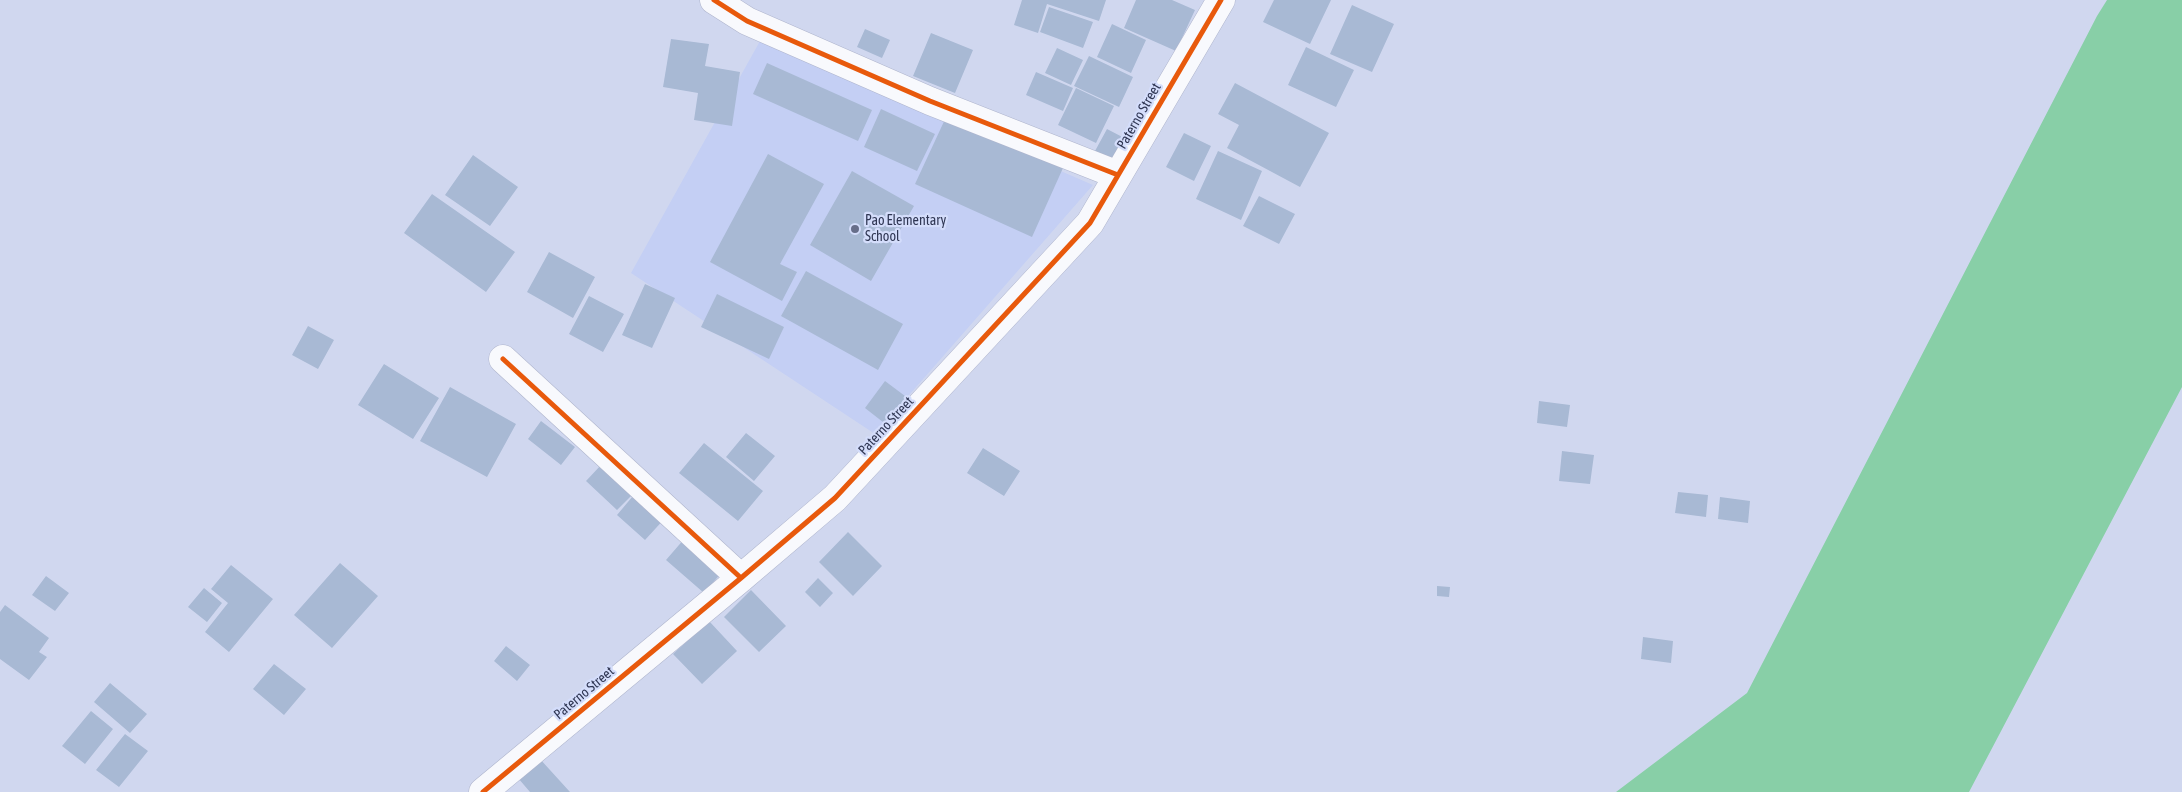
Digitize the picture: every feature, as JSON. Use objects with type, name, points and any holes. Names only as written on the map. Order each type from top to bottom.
[{"type":"street","points":[[714,0],[747,21],[930,101],[1118,174]]},
{"type":"street","name":"Paterno Street","points":[[483,792],[835,498],[1090,223],[1221,0]]},
{"type":"street","points":[[503,359],[741,578]]},
{"type":"shaded area","points":[[2107,0],[2182,0],[2182,387],[1969,792],[1616,792],[1747,693]]},
{"type":"shaded area","name":"Pao Elementary School","points":[[760,41],[1093,185],[875,434],[631,273]]},
{"type":"building","points":[[1022,0],[1106,0],[1099,21],[1047,4],[1038,33],[1014,25]]},
{"type":"building","points":[[1136,0],[1172,0],[1195,10],[1176,51],[1124,28]]},
{"type":"building","points":[[1274,0],[1331,0],[1310,44],[1263,22]]},
{"type":"building","points":[[1352,5],[1394,24],[1372,72],[1330,54]]},
{"type":"building","points":[[1049,7],[1093,22],[1083,48],[1040,32]]},
{"type":"building","points":[[1112,24],[1146,40],[1131,73],[1097,57]]},
{"type":"building","points":[[865,29],[890,40],[882,58],[857,47]]},
{"type":"building","points":[[931,33],[973,50],[955,93],[913,76]]},
{"type":"building","points":[[671,39],[709,44],[705,66],[740,72],[732,126],[694,120],[698,93],[663,87]]},
{"type":"building","points":[[1306,47],[1354,70],[1336,107],[1288,85]]},
{"type":"building","points":[[1057,48],[1083,60],[1071,85],[1045,73]]},
{"type":"building","points":[[1089,56],[1133,77],[1119,107],[1074,86]]},
{"type":"building","points":[[767,63],[872,110],[858,141],[753,94]]},
{"type":"building","points":[[1036,72],[1073,88],[1063,111],[1026,95]]},
{"type":"building","points":[[1235,83],[1329,133],[1300,187],[1227,148],[1239,125],[1218,114]]},
{"type":"building","points":[[1076,88],[1114,106],[1096,143],[1058,125]]},
{"type":"building","points":[[881,109],[935,134],[917,171],[864,147]]},
{"type":"building","points":[[947,115],[1063,168],[1032,237],[915,184]]},
{"type":"building","points":[[1107,129],[1132,142],[1120,164],[1095,151]]},
{"type":"building","points":[[1184,133],[1211,146],[1194,181],[1166,167]]},
{"type":"building","points":[[1218,151],[1262,171],[1241,220],[1196,199]]},
{"type":"building","points":[[768,154],[824,184],[780,264],[797,272],[782,301],[710,262]]},
{"type":"building","points":[[473,155],[518,187],[490,226],[445,195]]},
{"type":"building","points":[[852,171],[914,206],[871,281],[810,245]]},
{"type":"building","points":[[432,194],[515,252],[486,292],[404,233]]},
{"type":"building","points":[[1259,196],[1295,214],[1279,244],[1243,226]]},
{"type":"building","points":[[549,252],[595,277],[573,318],[527,292]]},
{"type":"building","points":[[806,271],[903,324],[878,370],[781,316]]},
{"type":"building","points":[[645,284],[675,298],[652,348],[622,335]]},
{"type":"building","points":[[717,294],[784,327],[769,359],[701,327]]},
{"type":"building","points":[[589,296],[624,314],[603,352],[569,334]]},
{"type":"building","points":[[308,326],[334,340],[318,369],[292,355]]},
{"type":"building","points":[[384,364],[439,398],[413,439],[358,405]]},
{"type":"building","points":[[885,381],[909,399],[888,426],[865,408]]},
{"type":"building","points":[[450,387],[516,424],[487,477],[420,441]]},
{"type":"building","points":[[1539,401],[1570,405],[1567,427],[1537,423]]},
{"type":"building","points":[[541,421],[575,447],[561,465],[528,439]]},
{"type":"building","points":[[746,433],[775,456],[754,481],[726,457]]},
{"type":"building","points":[[704,443],[763,491],[738,521],[679,473]]},
{"type":"building","points":[[983,448],[1020,471],[1004,496],[967,473]]},
{"type":"building","points":[[1562,451],[1594,455],[1590,484],[1559,481]]},
{"type":"building","points":[[601,465],[632,495],[617,510],[586,481]]},
{"type":"building","points":[[638,490],[667,516],[645,540],[617,515]]},
{"type":"building","points":[[1678,492],[1708,495],[1706,517],[1675,513]]},
{"type":"building","points":[[1720,497],[1750,501],[1748,523],[1718,519]]},
{"type":"building","points":[[848,532],[882,566],[853,596],[819,562]]},
{"type":"building","points":[[685,538],[723,571],[704,593],[666,560]]},
{"type":"building","points":[[340,563],[378,596],[332,648],[294,615]]},
{"type":"building","points":[[231,565],[273,599],[229,652],[205,632],[228,603],[211,589]]},
{"type":"building","points":[[46,576],[69,593],[55,611],[32,595]]},
{"type":"building","points":[[818,578],[833,593],[820,607],[805,592]]},
{"type":"building","points":[[1437,586],[1450,587],[1449,597],[1437,596]]},
{"type":"building","points":[[204,588],[222,603],[207,622],[188,607]]},
{"type":"building","points":[[751,590],[786,626],[759,652],[724,617]]},
{"type":"building","points":[[5,605],[49,638],[39,652],[47,657],[29,680],[0,659],[0,612]]},
{"type":"building","points":[[709,621],[737,651],[702,684],[673,654]]},
{"type":"building","points":[[1643,637],[1673,641],[1671,663],[1641,659]]},
{"type":"building","points":[[506,646],[530,665],[517,681],[494,661]]},
{"type":"building","points":[[274,664],[306,689],[284,715],[253,689]]},
{"type":"building","points":[[110,683],[147,714],[130,733],[94,702]]},
{"type":"building","points":[[91,711],[113,729],[85,764],[62,746]]},
{"type":"building","points":[[125,734],[148,751],[119,787],[96,770]]},
{"type":"building","points":[[540,759],[570,792],[530,792],[518,778]]},
{"type":"cycle path","points":[[714,0],[747,21],[930,101],[1118,175]]},
{"type":"cycle path","points":[[483,792],[835,498],[1090,223],[1221,0]]},
{"type":"cycle path","points":[[503,359],[741,578]]},
{"type":"place","name":"Pao Elementary School","points":[[855,229]]}]
